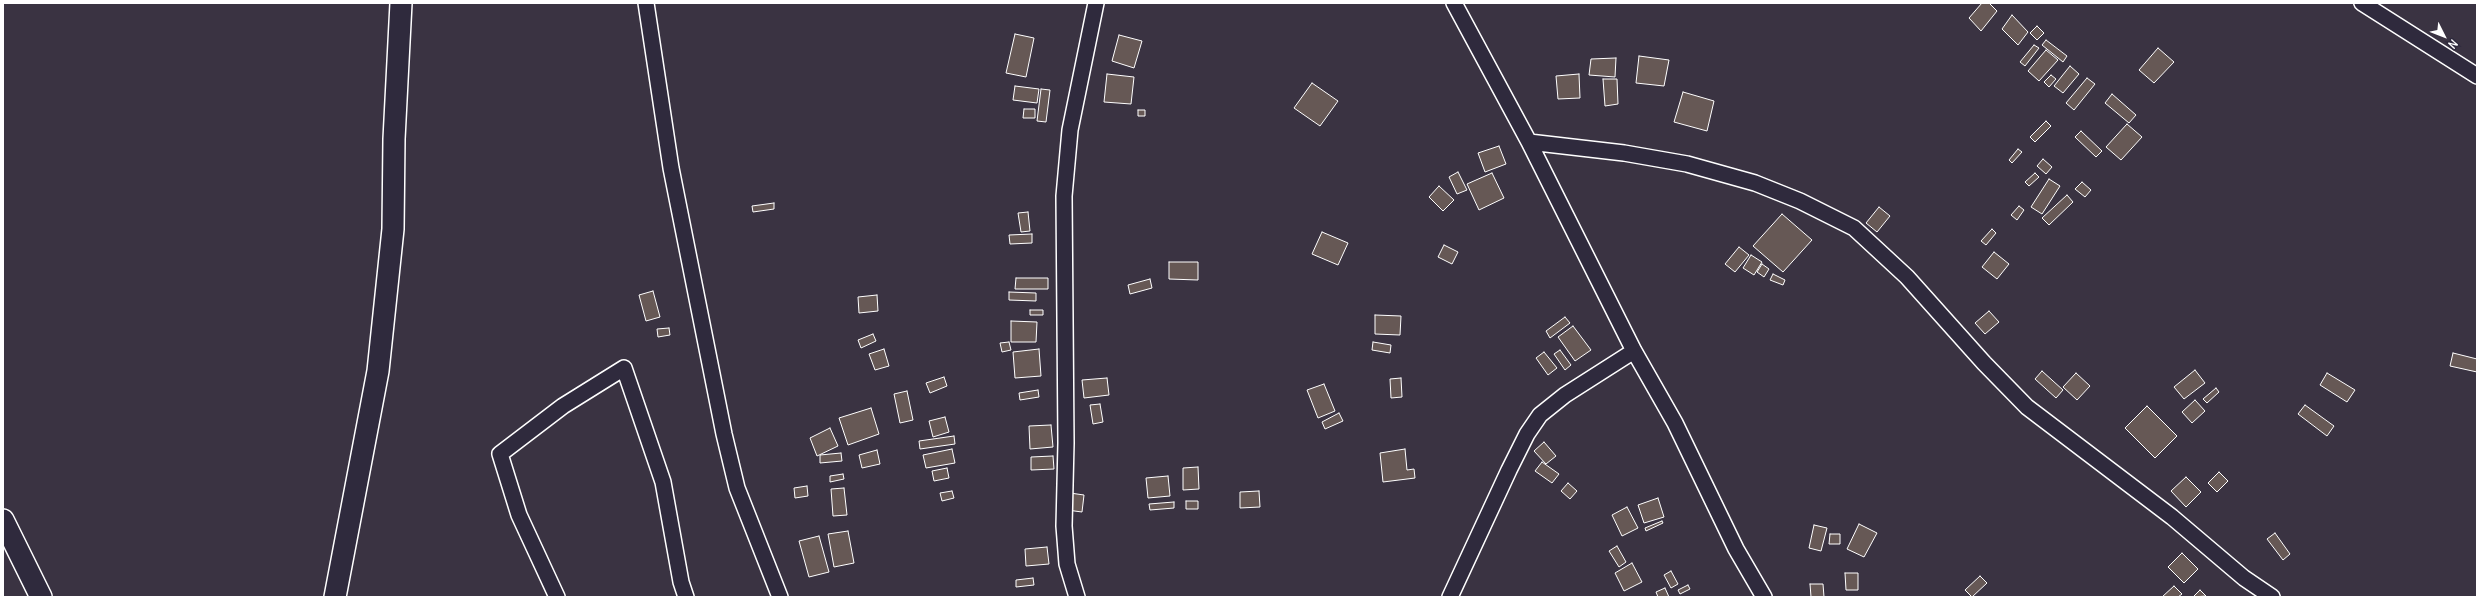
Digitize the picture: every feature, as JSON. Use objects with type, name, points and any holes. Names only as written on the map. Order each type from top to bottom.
[{"type":"main road","points":[[335,597],[378,371],[393,229],[394,139],[401,3]]},
{"type":"main road","points":[[3,520],[41,597]]},
{"type":"street","points":[[646,3],[671,168],[724,434],[737,488],[780,597]]},
{"type":"street","points":[[1077,597],[1067,564],[1064,526],[1066,443],[1064,196],[1070,130],[1096,3]]},
{"type":"street","points":[[1454,3],[1529,142],[1634,351],[1675,424],[1736,549],[1764,597]]},
{"type":"street","points":[[2362,3],[2477,76]]},
{"type":"street","points":[[1529,142],[1624,153],[1687,164],[1761,186],[1800,201],[1854,228],[1907,277],[1984,363],[2028,407],[2172,517],[2244,578],[2272,597]]},
{"type":"street","points":[[1450,597],[1509,470],[1527,434],[1540,415],[1565,395],[1634,351]]},
{"type":"street","points":[[558,597],[519,515],[500,454],[563,406],[624,368],[663,482],[681,582],[686,597]]},
{"type":"building","points":[[1982,3],[1989,3],[1997,11],[1981,31],[1969,18]]},
{"type":"building","points":[[2012,15],[2028,32],[2018,45],[2002,29]]},
{"type":"building","points":[[2037,26],[2044,33],[2037,40],[2030,33]]},
{"type":"building","points":[[1015,34],[1034,38],[1026,77],[1006,73]]},
{"type":"building","points":[[1119,35],[1142,41],[1134,68],[1112,61]]},
{"type":"building","points":[[2046,40],[2067,56],[2063,62],[2042,45]]},
{"type":"building","points":[[2034,45],[2039,48],[2025,66],[2020,62]]},
{"type":"building","points":[[2158,48],[2174,62],[2154,83],[2139,70]]},
{"type":"building","points":[[2046,50],[2058,60],[2039,81],[2028,71]]},
{"type":"building","points":[[1639,56],[1669,60],[1664,86],[1636,83]]},
{"type":"building","points":[[1616,58],[1615,77],[1589,75],[1591,59]]},
{"type":"building","points":[[2070,66],[2079,74],[2063,93],[2054,86]]},
{"type":"building","points":[[1107,74],[1134,77],[1131,104],[1104,102]]},
{"type":"building","points":[[1579,74],[1580,98],[1558,99],[1556,76]]},
{"type":"building","points":[[2051,75],[2056,79],[2049,87],[2044,82]]},
{"type":"building","points":[[2087,78],[2095,84],[2074,110],[2066,103]]},
{"type":"building","points":[[1603,79],[1617,79],[1618,104],[1605,106]]},
{"type":"building","points":[[1312,83],[1338,101],[1320,126],[1294,108]]},
{"type":"building","points":[[1015,86],[1039,89],[1037,103],[1013,100]]},
{"type":"building","points":[[1041,89],[1050,90],[1046,122],[1037,121]]},
{"type":"building","points":[[1683,92],[1714,101],[1707,131],[1674,122]]},
{"type":"building","points":[[2112,94],[2136,115],[2129,123],[2105,103]]},
{"type":"building","points":[[1024,109],[1035,109],[1035,118],[1023,118]]},
{"type":"building","points":[[1138,110],[1145,110],[1145,116],[1138,116]]},
{"type":"building","points":[[2046,121],[2051,126],[2035,142],[2030,137]]},
{"type":"building","points":[[2127,124],[2142,137],[2121,160],[2106,147]]},
{"type":"building","points":[[2081,131],[2102,151],[2096,157],[2075,137]]},
{"type":"building","points":[[1499,146],[1506,164],[1485,172],[1478,153]]},
{"type":"building","points":[[2018,149],[2022,152],[2012,163],[2009,160]]},
{"type":"building","points":[[2043,159],[2052,167],[2046,174],[2037,166]]},
{"type":"building","points":[[1458,172],[1467,190],[1457,194],[1449,177]]},
{"type":"building","points":[[1492,173],[1504,198],[1479,210],[1467,184]]},
{"type":"building","points":[[2035,173],[2039,177],[2029,186],[2025,182]]},
{"type":"building","points":[[2049,179],[2060,186],[2042,214],[2031,207]]},
{"type":"building","points":[[2082,182],[2091,190],[2085,197],[2075,189]]},
{"type":"building","points":[[1439,186],[1454,200],[1443,211],[1429,197]]},
{"type":"building","points":[[2067,195],[2073,202],[2049,225],[2042,218]]},
{"type":"building","points":[[774,203],[774,209],[753,212],[752,206]]},
{"type":"building","points":[[2019,206],[2024,210],[2017,220],[2011,215]]},
{"type":"building","points":[[1879,207],[1890,216],[1877,232],[1866,223]]},
{"type":"building","points":[[1028,212],[1030,231],[1021,232],[1018,213]]},
{"type":"building","points":[[1782,214],[1812,240],[1783,272],[1753,246]]},
{"type":"building","points":[[1992,229],[1996,233],[1986,245],[1981,241]]},
{"type":"building","points":[[1322,232],[1348,243],[1338,265],[1312,254]]},
{"type":"building","points":[[1032,234],[1032,243],[1010,244],[1009,235]]},
{"type":"building","points":[[1444,245],[1458,252],[1452,264],[1438,257]]},
{"type":"building","points":[[1739,247],[1749,255],[1735,272],[1725,264]]},
{"type":"building","points":[[1994,252],[2009,264],[1997,279],[1982,267]]},
{"type":"building","points":[[1751,255],[1762,262],[1754,275],[1743,268]]},
{"type":"building","points":[[1169,262],[1198,262],[1198,280],[1169,279]]},
{"type":"building","points":[[1762,264],[1769,269],[1764,277],[1757,272]]},
{"type":"building","points":[[1773,274],[1785,280],[1783,285],[1770,280]]},
{"type":"building","points":[[1016,278],[1048,278],[1048,289],[1015,289]]},
{"type":"building","points":[[1150,279],[1152,288],[1130,294],[1128,285]]},
{"type":"building","points":[[653,291],[660,317],[646,321],[639,295]]},
{"type":"building","points":[[1009,292],[1036,293],[1036,301],[1009,300]]},
{"type":"building","points":[[877,295],[878,311],[859,313],[858,297]]},
{"type":"building","points":[[1030,310],[1043,310],[1043,315],[1030,315]]},
{"type":"building","points":[[1989,311],[1999,322],[1985,334],[1975,323]]},
{"type":"building","points":[[1375,315],[1401,316],[1400,335],[1375,334]]},
{"type":"building","points":[[1565,317],[1570,323],[1550,338],[1546,331]]},
{"type":"building","points":[[1011,321],[1037,322],[1036,342],[1011,342]]},
{"type":"building","points":[[1573,326],[1591,350],[1575,361],[1558,337]]},
{"type":"building","points":[[669,328],[670,335],[658,337],[657,329]]},
{"type":"building","points":[[873,334],[876,341],[861,348],[858,340]]},
{"type":"building","points":[[1009,342],[1011,350],[1002,352],[1000,343]]},
{"type":"building","points":[[1373,342],[1391,345],[1390,353],[1372,350]]},
{"type":"building","points":[[884,349],[889,366],[875,370],[869,354]]},
{"type":"building","points":[[1039,349],[1041,376],[1015,378],[1013,352]]},
{"type":"building","points":[[1560,350],[1571,365],[1565,370],[1554,354]]},
{"type":"building","points":[[1544,352],[1557,368],[1548,375],[1536,358]]},
{"type":"building","points":[[2453,353],[2477,359],[2477,372],[2450,366]]},
{"type":"building","points":[[2195,370],[2205,383],[2184,399],[2174,387]]},
{"type":"building","points":[[2042,371],[2063,390],[2056,398],[2035,379]]},
{"type":"building","points":[[2076,373],[2090,386],[2077,400],[2063,387]]},
{"type":"building","points":[[2327,373],[2355,390],[2347,402],[2320,385]]},
{"type":"building","points":[[944,377],[947,386],[930,393],[926,383]]},
{"type":"building","points":[[1107,378],[1109,395],[1084,398],[1082,380]]},
{"type":"building","points":[[1401,378],[1402,397],[1391,398],[1390,379]]},
{"type":"building","points":[[1324,384],[1335,411],[1318,418],[1307,390]]},
{"type":"building","points":[[2216,388],[2219,392],[2207,403],[2203,399]]},
{"type":"building","points":[[1038,390],[1039,397],[1020,400],[1019,393]]},
{"type":"building","points":[[907,391],[913,420],[900,423],[894,394]]},
{"type":"building","points":[[2195,400],[2205,411],[2192,423],[2182,412]]},
{"type":"building","points":[[1100,404],[1103,422],[1093,424],[1090,405]]},
{"type":"building","points":[[2305,405],[2334,426],[2327,436],[2298,414]]},
{"type":"building","points":[[2147,406],[2177,436],[2155,458],[2125,428]]},
{"type":"building","points":[[871,408],[879,434],[848,445],[839,418]]},
{"type":"building","points":[[1339,413],[1343,421],[1325,429],[1322,422]]},
{"type":"building","points":[[945,417],[949,432],[933,437],[929,421]]},
{"type":"building","points":[[1051,425],[1053,447],[1030,449],[1029,426]]},
{"type":"building","points":[[830,428],[838,446],[817,456],[810,438]]},
{"type":"building","points":[[954,436],[955,444],[920,449],[919,441]]},
{"type":"building","points":[[1544,442],[1556,456],[1546,464],[1534,451]]},
{"type":"building","points":[[952,449],[955,463],[926,468],[923,455]]},
{"type":"building","points":[[1405,449],[1407,470],[1414,469],[1415,478],[1383,482],[1380,453]]},
{"type":"building","points":[[877,450],[880,464],[862,468],[859,455]]},
{"type":"building","points":[[841,453],[842,461],[820,463],[820,455]]},
{"type":"building","points":[[1053,456],[1054,469],[1031,470],[1031,457]]},
{"type":"building","points":[[1542,462],[1559,474],[1552,483],[1535,471]]},
{"type":"building","points":[[1198,467],[1199,489],[1183,490],[1183,468]]},
{"type":"building","points":[[947,468],[949,478],[934,481],[932,471]]},
{"type":"building","points":[[2219,472],[2228,481],[2217,492],[2208,483]]},
{"type":"building","points":[[843,474],[844,479],[830,482],[830,476]]},
{"type":"building","points":[[1168,476],[1170,496],[1148,498],[1146,478]]},
{"type":"building","points":[[2186,477],[2201,492],[2186,507],[2171,491]]},
{"type":"building","points":[[1568,483],[1577,491],[1570,499],[1561,491]]},
{"type":"building","points":[[807,486],[808,496],[795,498],[794,488]]},
{"type":"building","points":[[844,488],[847,515],[833,516],[831,489]]},
{"type":"building","points":[[952,491],[954,498],[942,501],[940,493]]},
{"type":"building","points":[[1259,491],[1260,507],[1240,508],[1240,492]]},
{"type":"building","points":[[1070,493],[1084,495],[1082,512],[1067,510]]},
{"type":"building","points":[[1658,498],[1664,517],[1644,523],[1638,505]]},
{"type":"building","points":[[1186,501],[1198,501],[1198,509],[1186,509]]},
{"type":"building","points":[[1174,502],[1174,508],[1150,510],[1149,504]]},
{"type":"building","points":[[1627,507],[1638,528],[1622,536],[1612,515]]},
{"type":"building","points":[[1662,521],[1663,523],[1646,531],[1645,528]]},
{"type":"building","points":[[1859,524],[1877,533],[1864,557],[1847,549]]},
{"type":"building","points":[[1814,525],[1827,528],[1821,551],[1809,548]]},
{"type":"building","points":[[848,531],[854,563],[834,567],[828,534]]},
{"type":"building","points":[[2275,533],[2290,554],[2283,560],[2267,539]]},
{"type":"building","points":[[1830,534],[1840,534],[1840,544],[1829,544]]},
{"type":"building","points":[[819,536],[829,572],[809,577],[799,541]]},
{"type":"building","points":[[1617,546],[1626,562],[1619,567],[1609,551]]},
{"type":"building","points":[[1047,547],[1049,564],[1026,566],[1025,549]]},
{"type":"building","points":[[2182,553],[2198,569],[2184,583],[2168,567]]},
{"type":"building","points":[[1632,563],[1642,582],[1624,591],[1615,573]]},
{"type":"building","points":[[1671,571],[1678,584],[1671,588],[1664,575]]},
{"type":"building","points":[[1845,573],[1858,573],[1858,590],[1846,590]]},
{"type":"building","points":[[1980,576],[1987,583],[1972,597],[1965,590]]},
{"type":"building","points":[[1033,578],[1034,585],[1016,587],[1016,580]]},
{"type":"building","points":[[1810,584],[1823,584],[1824,597],[1811,597]]},
{"type":"building","points":[[1688,585],[1690,589],[1680,594],[1678,590]]},
{"type":"building","points":[[2174,586],[2182,594],[2178,597],[2162,597]]},
{"type":"building","points":[[1665,588],[1669,597],[1658,597],[1656,592]]},
{"type":"building","points":[[2200,590],[2206,596],[2193,597]]}]
